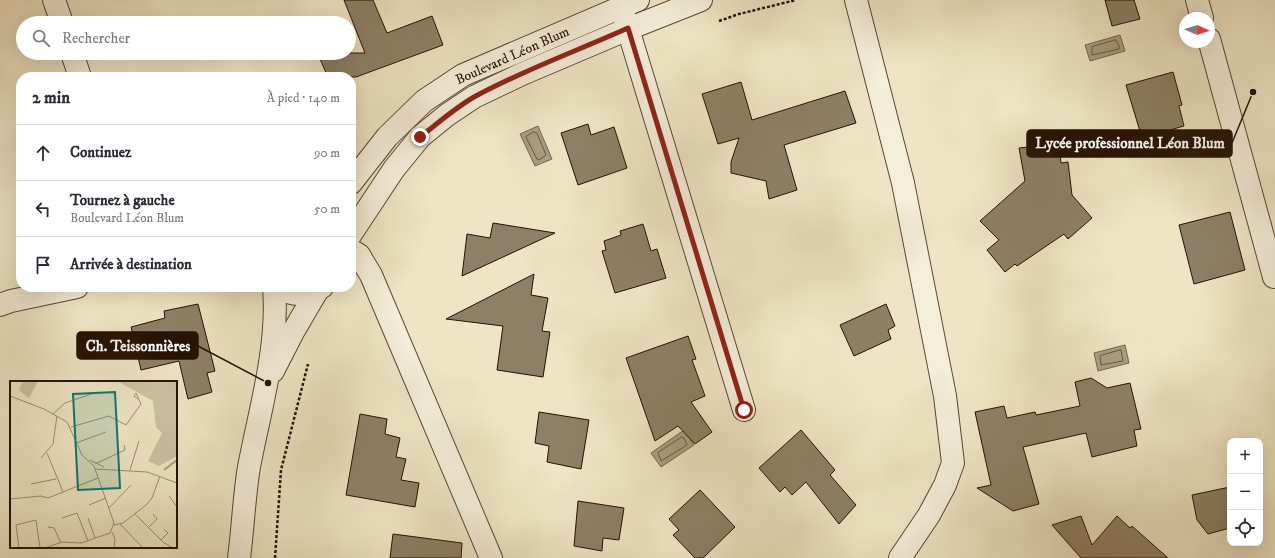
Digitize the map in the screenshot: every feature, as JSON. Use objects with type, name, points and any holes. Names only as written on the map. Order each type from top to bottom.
[{"type":"street","points":[[54,0],[60,16]]},
{"type":"street","name":"Boulevard Léon Blum","points":[[356,226],[394,169],[420,137],[447,115],[474,97],[628,28],[701,0]]},
{"type":"street","points":[[856,0],[903,183],[945,396],[953,464],[945,485],[929,515],[900,558]]},
{"type":"street","points":[[1196,0],[1200,12]]},
{"type":"street","points":[[630,3],[628,28],[744,410]]},
{"type":"street","name":"Boulevard Léon Blum","points":[[356,176],[386,137],[413,111],[424,101],[463,75],[630,3]]},
{"type":"street","points":[[1211,48],[1274,277]]},
{"type":"street","points":[[74,60],[78,72]]},
{"type":"street","points":[[356,253],[359,255],[371,275],[491,558]]},
{"type":"street","points":[[0,305],[11,301],[53,292]]},
{"type":"street","points":[[240,558],[249,468],[268,383],[274,315],[274,292]]},
{"type":"street","points":[[289,292],[294,294],[306,294],[311,292]]},
{"type":"street","points":[[268,383],[293,332],[317,292]]},
{"type":"path","points":[[717,22],[739,14],[796,0]]},
{"type":"path","points":[[275,558],[281,470],[310,357]]},
{"type":"water","points":[[1120,35],[1125,51],[1090,61],[1085,45]]},
{"type":"water","points":[[538,126],[552,159],[535,166],[520,134]]},
{"type":"water","points":[[1125,345],[1129,363],[1098,371],[1094,353]]},
{"type":"water","points":[[684,430],[694,445],[661,467],[651,453]]},
{"type":"building","points":[[344,0],[373,0],[387,33],[432,16],[443,45],[356,77],[356,72],[326,72],[320,60],[356,60],[356,53],[365,53],[356,30],[356,16],[350,16]]},
{"type":"building","points":[[1105,0],[1134,0],[1140,19],[1112,26]]},
{"type":"building","points":[[1173,72],[1182,105],[1179,106],[1184,126],[1142,138],[1126,85]]},
{"type":"building","points":[[741,82],[752,120],[845,91],[856,123],[784,145],[797,190],[769,199],[766,181],[731,173],[731,162],[739,138],[718,144],[702,94]]},
{"type":"building","points":[[588,124],[591,135],[614,127],[627,168],[578,185],[561,133]]},
{"type":"building","points":[[1059,144],[1061,163],[1068,162],[1072,195],[1092,218],[1068,239],[1064,234],[1017,266],[1015,264],[1005,272],[987,250],[999,240],[980,221],[1025,181],[1019,148]]},
{"type":"building","points":[[1230,212],[1245,270],[1194,284],[1179,225]]},
{"type":"building","points":[[493,223],[555,233],[462,276],[467,234],[490,238]]},
{"type":"building","points":[[643,224],[651,251],[657,249],[666,278],[615,293],[602,251],[606,250],[604,241],[621,235],[620,231]]},
{"type":"building","points":[[534,274],[531,295],[548,298],[542,331],[550,332],[543,377],[497,370],[503,326],[446,319]]},
{"type":"building","points":[[198,304],[215,371],[207,373],[212,392],[188,399],[179,361],[141,370],[131,327],[165,318],[164,311]]},
{"type":"building","points":[[886,304],[895,326],[888,330],[891,339],[854,356],[840,325]]},
{"type":"building","points":[[688,336],[696,359],[692,360],[705,396],[691,402],[712,432],[695,444],[678,426],[655,441],[626,358]]},
{"type":"building","points":[[1091,378],[1107,388],[1130,383],[1141,429],[1134,430],[1137,446],[1092,457],[1086,433],[1023,447],[1039,504],[1013,511],[977,488],[991,485],[975,412],[1004,406],[1007,418],[1035,412],[1036,415],[1080,406],[1075,382]]},
{"type":"building","points":[[539,412],[589,420],[581,469],[547,462],[549,446],[535,443]]},
{"type":"building","points":[[360,414],[387,419],[385,434],[400,438],[396,457],[406,459],[401,480],[419,483],[415,507],[346,495]]},
{"type":"building","points":[[801,430],[835,470],[830,475],[856,505],[839,524],[806,482],[792,495],[785,487],[780,492],[759,468]]},
{"type":"building","points":[[1227,488],[1227,529],[1208,534],[1197,520],[1192,495]]},
{"type":"building","points":[[700,490],[735,527],[703,558],[695,558],[673,535],[679,530],[669,519]]},
{"type":"building","points":[[578,501],[624,508],[619,540],[603,538],[602,551],[574,546]]},
{"type":"building","points":[[1081,516],[1092,545],[1117,516],[1130,528],[1132,526],[1168,558],[1081,558],[1052,525]]},
{"type":"building","points":[[393,534],[462,543],[461,558],[390,558]]},
{"type":"place","name":"Lycée professionnel Léon Blum","points":[[1253,92]]},
{"type":"place","name":"Ch. Teissonnières","points":[[268,383]]},
{"type":"route","points":[[420,137],[447,115],[474,97],[522,74],[628,28],[744,410]]}]
